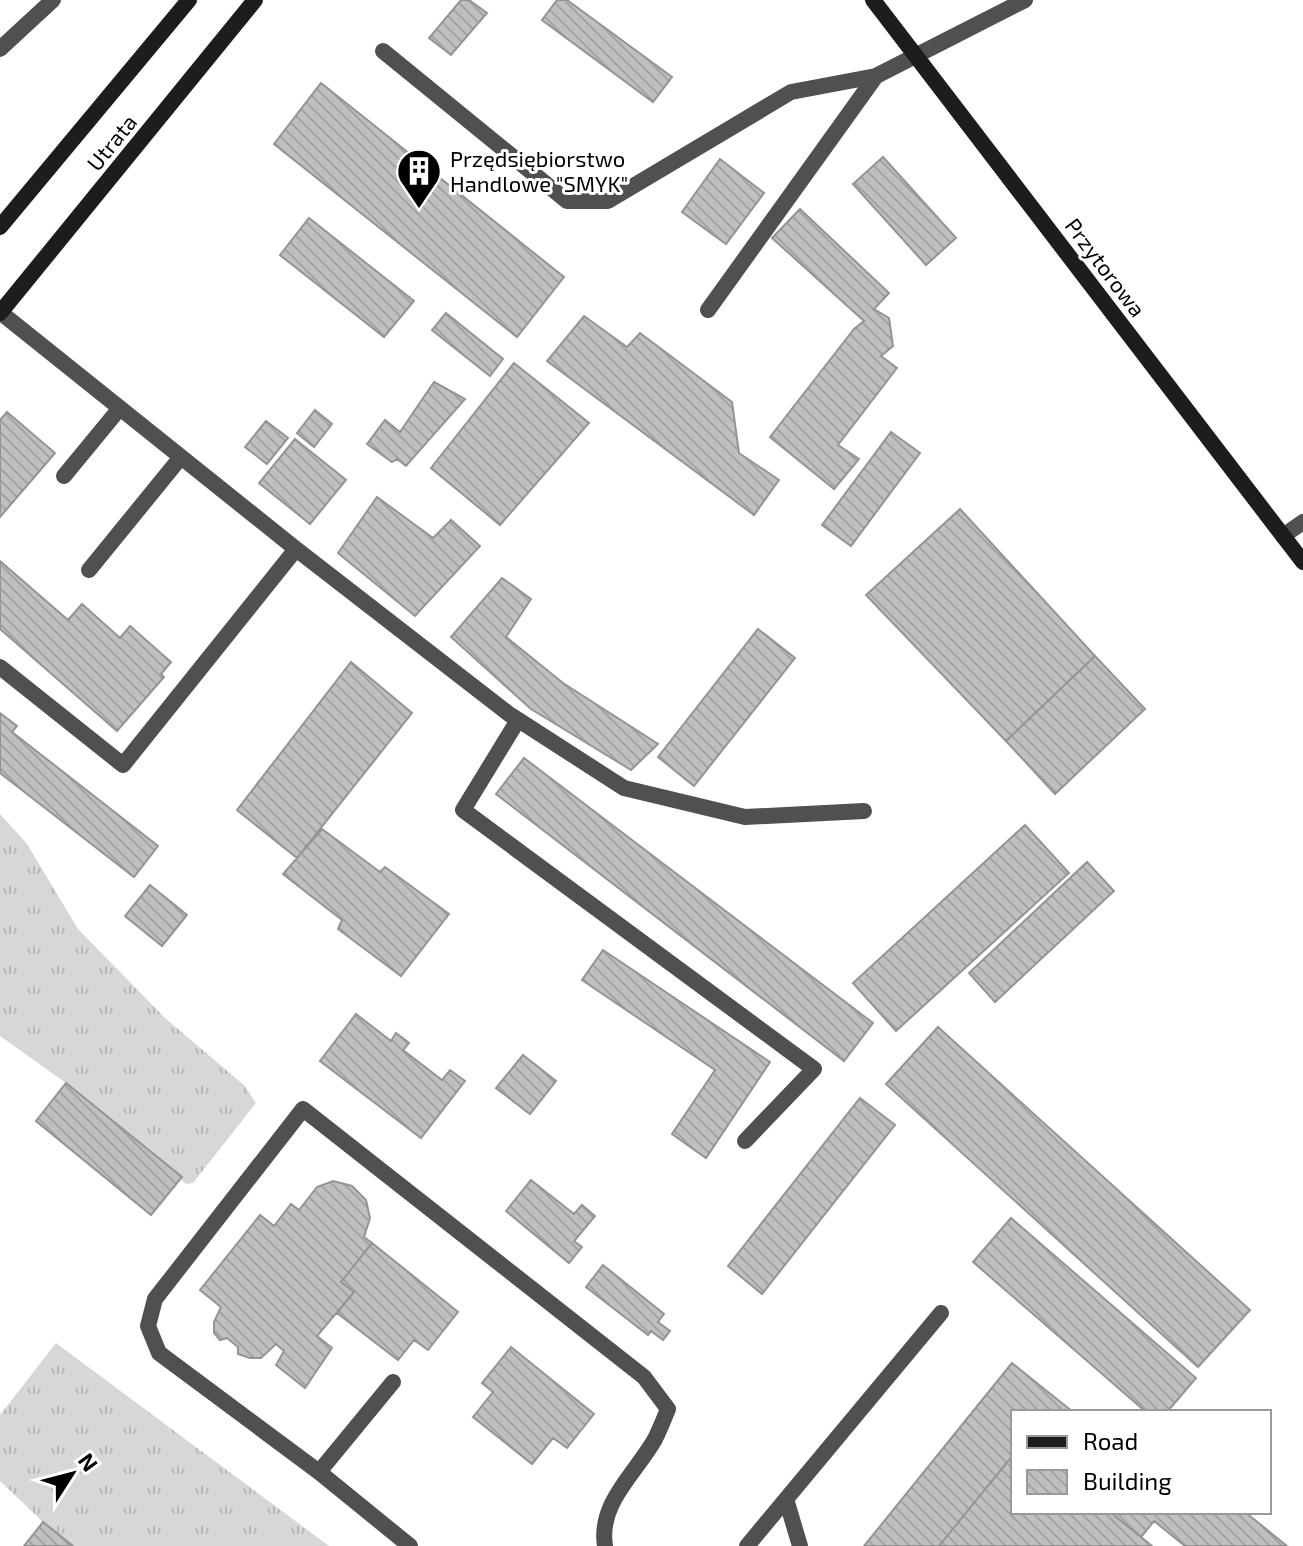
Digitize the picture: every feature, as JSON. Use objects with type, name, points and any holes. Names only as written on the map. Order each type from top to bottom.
[{"type":"street","points":[[0,49],[53,0]]},
{"type":"street","name":"Utrata","points":[[0,227],[189,0]]},
{"type":"street","name":"Utrata","points":[[0,312],[255,0]]},
{"type":"street","name":"Przytorowa","points":[[873,0],[1303,562]]},
{"type":"street","points":[[383,51],[567,201],[608,201],[791,92],[876,76],[1025,0]]},
{"type":"street","points":[[708,310],[876,76]]},
{"type":"street","points":[[0,312],[296,549],[518,720],[624,788],[745,817],[864,811]]},
{"type":"street","points":[[64,476],[120,408]]},
{"type":"street","points":[[89,570],[181,457]]},
{"type":"street","points":[[1283,536],[1303,522]]},
{"type":"street","points":[[0,667],[123,765],[296,549]]},
{"type":"street","points":[[518,720],[463,810],[814,1069],[745,1141]]},
{"type":"street","points":[[410,1546],[319,1472],[159,1353],[148,1326],[155,1299],[303,1109],[644,1377],[668,1409],[655,1439],[613,1500],[602,1530],[605,1546]]},
{"type":"street","points":[[747,1546],[941,1313]]},
{"type":"street","points":[[319,1472],[393,1382]]},
{"type":"street","points":[[786,1499],[800,1546]]},
{"type":"green space","points":[[0,814],[27,844],[78,929],[165,1018],[245,1086],[256,1103],[193,1183],[186,1184],[66,1083],[0,1036]]},
{"type":"green space","points":[[56,1343],[329,1546],[73,1546],[0,1481],[0,1415]]},
{"type":"building","points":[[461,0],[469,0],[487,13],[451,55],[429,38]]},
{"type":"building","points":[[557,0],[567,0],[672,77],[653,102],[542,20]]},
{"type":"building","name":"Przędsiębiorstwo Handlowe \"SMYK\"","points":[[321,83],[564,277],[517,337],[274,144]]},
{"type":"building","points":[[883,157],[956,238],[926,265],[853,184]]},
{"type":"building","points":[[720,159],[764,193],[726,244],[682,212]]},
{"type":"building","points":[[800,209],[889,293],[874,309],[889,318],[893,346],[881,356],[897,368],[838,445],[859,459],[834,489],[770,437],[854,329],[864,321],[772,238]]},
{"type":"building","points":[[309,218],[414,301],[384,337],[280,255]]},
{"type":"building","points":[[446,313],[503,359],[490,376],[432,330]]},
{"type":"building","points":[[584,316],[627,347],[640,333],[732,402],[739,453],[779,480],[754,515],[547,361]]},
{"type":"building","points":[[514,363],[589,423],[500,525],[431,468]]},
{"type":"building","points":[[434,382],[465,399],[406,466],[397,459],[392,462],[367,444],[385,420],[400,432]]},
{"type":"building","points":[[315,410],[332,424],[314,447],[297,433]]},
{"type":"building","points":[[7,412],[55,453],[0,517],[0,420]]},
{"type":"building","points":[[266,421],[288,438],[267,464],[245,447]]},
{"type":"building","points":[[891,432],[920,453],[851,546],[822,525]]},
{"type":"building","points":[[295,439],[346,480],[310,524],[259,483]]},
{"type":"building","points":[[377,497],[433,538],[451,520],[480,546],[415,616],[338,553]]},
{"type":"building","points":[[960,509],[1095,656],[1006,741],[866,595]]},
{"type":"building","points":[[0,561],[68,620],[82,604],[120,638],[130,626],[171,662],[161,674],[164,677],[117,731],[0,629]]},
{"type":"building","points":[[502,578],[531,599],[506,637],[563,683],[658,744],[631,770],[531,709],[451,637]]},
{"type":"building","points":[[758,629],[795,658],[694,786],[658,757]]},
{"type":"building","points":[[1095,656],[1145,709],[1055,794],[1006,741]]},
{"type":"building","points":[[351,662],[412,713],[297,858],[237,810]]},
{"type":"building","points":[[0,713],[17,726],[12,732],[158,846],[134,877],[0,773]]},
{"type":"building","points":[[524,758],[873,1023],[844,1061],[496,794]]},
{"type":"building","points":[[1025,825],[1069,873],[896,1031],[853,983]]},
{"type":"building","points":[[322,829],[380,872],[385,867],[449,914],[401,976],[338,929],[342,920],[283,874]]},
{"type":"building","points":[[1087,862],[1114,891],[995,1002],[969,973]]},
{"type":"building","points":[[150,885],[187,915],[162,946],[125,916]]},
{"type":"building","points":[[603,950],[770,1062],[706,1158],[672,1134],[715,1070],[582,980]]},
{"type":"building","points":[[356,1014],[391,1041],[396,1033],[409,1043],[403,1050],[442,1080],[450,1070],[465,1081],[421,1138],[320,1061]]},
{"type":"building","points":[[938,1027],[1250,1310],[1198,1367],[886,1084]]},
{"type":"building","points":[[523,1055],[556,1081],[530,1114],[496,1088]]},
{"type":"building","points":[[66,1083],[182,1177],[151,1215],[36,1121]]},
{"type":"building","points":[[860,1098],[895,1125],[762,1294],[728,1266]]},
{"type":"building","points":[[531,1180],[574,1214],[582,1205],[595,1216],[574,1241],[582,1247],[569,1263],[506,1211]]},
{"type":"building","points":[[333,1181],[352,1186],[366,1200],[370,1218],[364,1237],[372,1243],[341,1282],[354,1292],[317,1336],[332,1348],[305,1388],[276,1365],[284,1351],[276,1344],[261,1358],[250,1358],[238,1354],[238,1347],[227,1338],[220,1340],[214,1333],[214,1322],[221,1307],[200,1290],[260,1215],[274,1226],[291,1204],[299,1210],[317,1187]]},
{"type":"building","points":[[1011,1218],[1196,1378],[1169,1410],[1144,1410],[973,1262]]},
{"type":"building","points":[[372,1243],[458,1312],[428,1350],[414,1340],[398,1360],[337,1313],[354,1292],[341,1282]]},
{"type":"building","points":[[603,1265],[664,1314],[658,1322],[670,1331],[663,1340],[651,1331],[648,1335],[586,1287]]},
{"type":"building","points":[[511,1347],[594,1414],[567,1448],[553,1438],[532,1464],[473,1417],[493,1392],[482,1383]]},
{"type":"building","points":[[1012,1363],[1071,1410],[1011,1410],[1011,1457],[939,1546],[864,1546]]},
{"type":"building","points":[[1011,1457],[1011,1514],[1112,1514],[1152,1546],[939,1546]]},
{"type":"building","points":[[1112,1514],[1247,1514],[1287,1546],[1185,1546],[1154,1521],[1141,1537]]},
{"type":"building","points":[[43,1522],[73,1546],[24,1546]]},
{"type":"place","name":"Przędsiębiorstwo Handlowe \"SMYK\"","points":[[419,210]]}]
